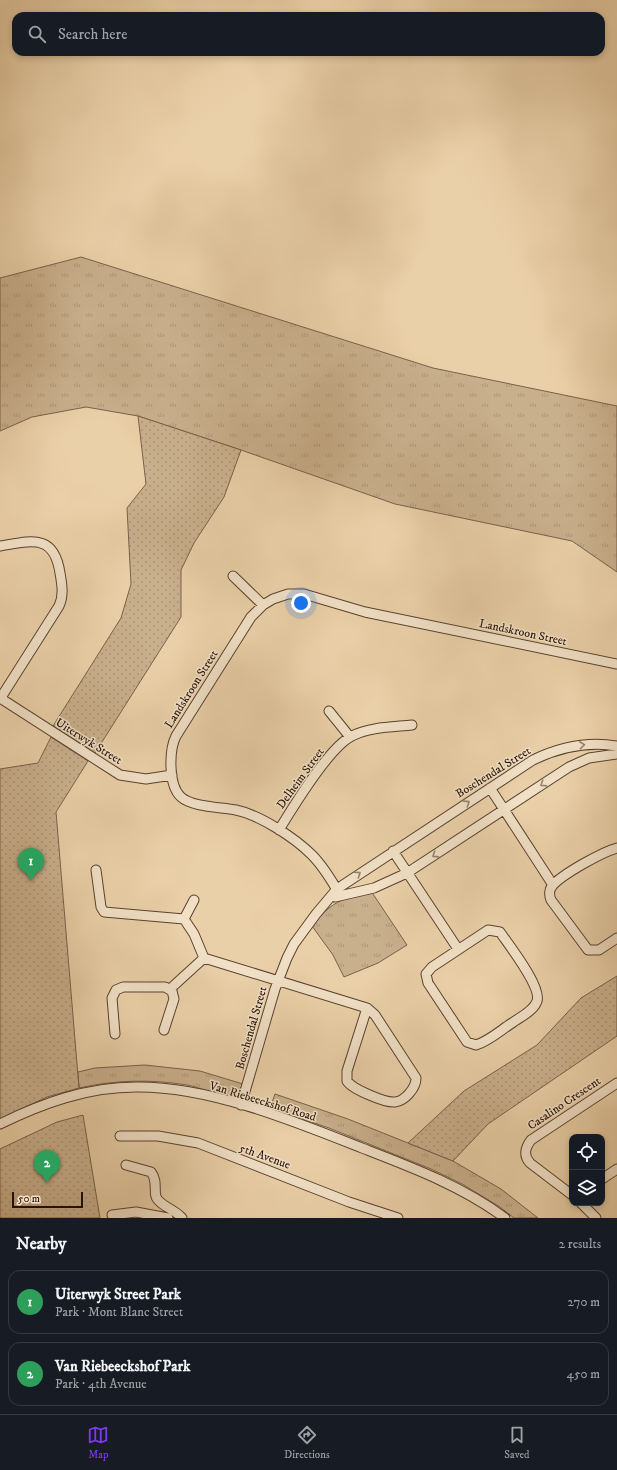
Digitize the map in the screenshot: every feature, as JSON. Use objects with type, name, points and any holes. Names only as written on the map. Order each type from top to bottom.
[{"type":"street","name":"Uiterwyk Street","points":[[0,546],[29,541],[36,541],[46,544],[57,557],[63,590],[59,606],[0,699],[120,775],[146,779],[172,775]]},
{"type":"street","points":[[233,576],[263,605]]},
{"type":"street","name":"Landskroon Street","points":[[338,892],[311,854],[278,830],[243,812],[185,800],[174,788],[171,749],[176,736],[251,617],[263,605],[280,596],[304,594],[365,612],[617,664]]},
{"type":"street","points":[[329,711],[350,737]]},
{"type":"street","name":"Delheim Street","points":[[278,830],[323,765],[350,737],[369,730],[412,725]]},
{"type":"street","name":"Boschendal Street","points":[[241,1105],[278,981],[294,944],[312,918],[329,900],[393,851],[533,760],[554,751],[589,744],[617,746]]},
{"type":"street","points":[[338,892],[374,888],[407,873],[579,762],[600,756],[617,754]]},
{"type":"street","points":[[490,788],[553,885]]},
{"type":"street","points":[[617,848],[598,855],[553,885],[550,893],[552,900],[585,948],[595,951],[617,938]]},
{"type":"street","points":[[393,851],[458,949]]},
{"type":"street","points":[[96,870],[101,907],[104,912],[184,919]]},
{"type":"street","points":[[184,919],[194,900]]},
{"type":"street","points":[[170,989],[204,958],[194,934],[184,919]]},
{"type":"street","points":[[488,930],[500,932],[533,982],[538,994],[537,1000],[532,1009],[485,1042],[476,1045],[467,1042],[427,978],[428,970],[458,949],[483,932],[488,930]]},
{"type":"street","name":"Boschendal Street","points":[[204,958],[278,981]]},
{"type":"street","points":[[278,981],[367,1008],[375,1015],[416,1078],[414,1087],[400,1101],[392,1102],[385,1100],[355,1088],[347,1080],[347,1071],[367,1008]]},
{"type":"street","points":[[115,1034],[112,998],[116,990],[123,987],[165,987],[174,993],[174,999],[164,1030]]},
{"type":"street","name":"Casalino Crescent","points":[[569,1193],[530,1163],[525,1157],[526,1147],[530,1140],[617,1083]]},
{"type":"street","name":"Van Riebeeckshof Road","points":[[0,1124],[59,1099],[116,1087],[172,1088],[241,1105],[311,1128],[411,1167],[460,1189],[505,1218]]},
{"type":"street","name":"5th Avenue","points":[[120,1136],[158,1136],[198,1144],[349,1202],[398,1218]]},
{"type":"street","points":[[126,1165],[151,1172],[156,1181],[156,1195],[158,1200],[175,1211],[182,1218]]},
{"type":"street","points":[[605,1177],[617,1169]]},
{"type":"street","points":[[583,1206],[596,1218]]},
{"type":"street","points":[[112,1215],[136,1212],[168,1218]]},
{"type":"green space","points":[[81,257],[433,368],[617,406],[617,572],[572,541],[395,504],[241,450],[138,416],[86,407],[32,417],[0,431],[0,278]]},
{"type":"green space","points":[[138,416],[241,450],[224,497],[194,543],[181,570],[181,617],[95,753],[53,726],[121,618],[131,584],[127,508],[146,484]]},
{"type":"green space","points":[[51,737],[88,761],[56,812],[79,1088],[47,1097],[0,1119],[0,769],[38,763]]},
{"type":"green space","points":[[371,891],[407,945],[378,963],[344,977],[333,955],[312,926],[331,906],[337,902]]},
{"type":"green space","points":[[617,976],[617,1036],[488,1124],[453,1161],[408,1143],[464,1091],[537,1045],[581,998]]},
{"type":"green space","points":[[145,1065],[200,1071],[243,1084],[239,1090],[231,1094],[214,1093],[187,1085],[146,1081],[106,1083],[79,1088],[78,1072],[95,1068]]},
{"type":"green space","points":[[275,1094],[348,1119],[453,1161],[501,1189],[538,1218],[514,1218],[500,1207],[462,1184],[431,1169],[329,1128],[270,1108]]},
{"type":"green space","points":[[83,1115],[100,1218],[0,1218],[0,1149],[57,1122]]},
{"type":"place","name":"Uiterwyk Street Park","points":[[31,881]]},
{"type":"place","name":"Van Riebeeckshof Park","points":[[47,1183]]}]
